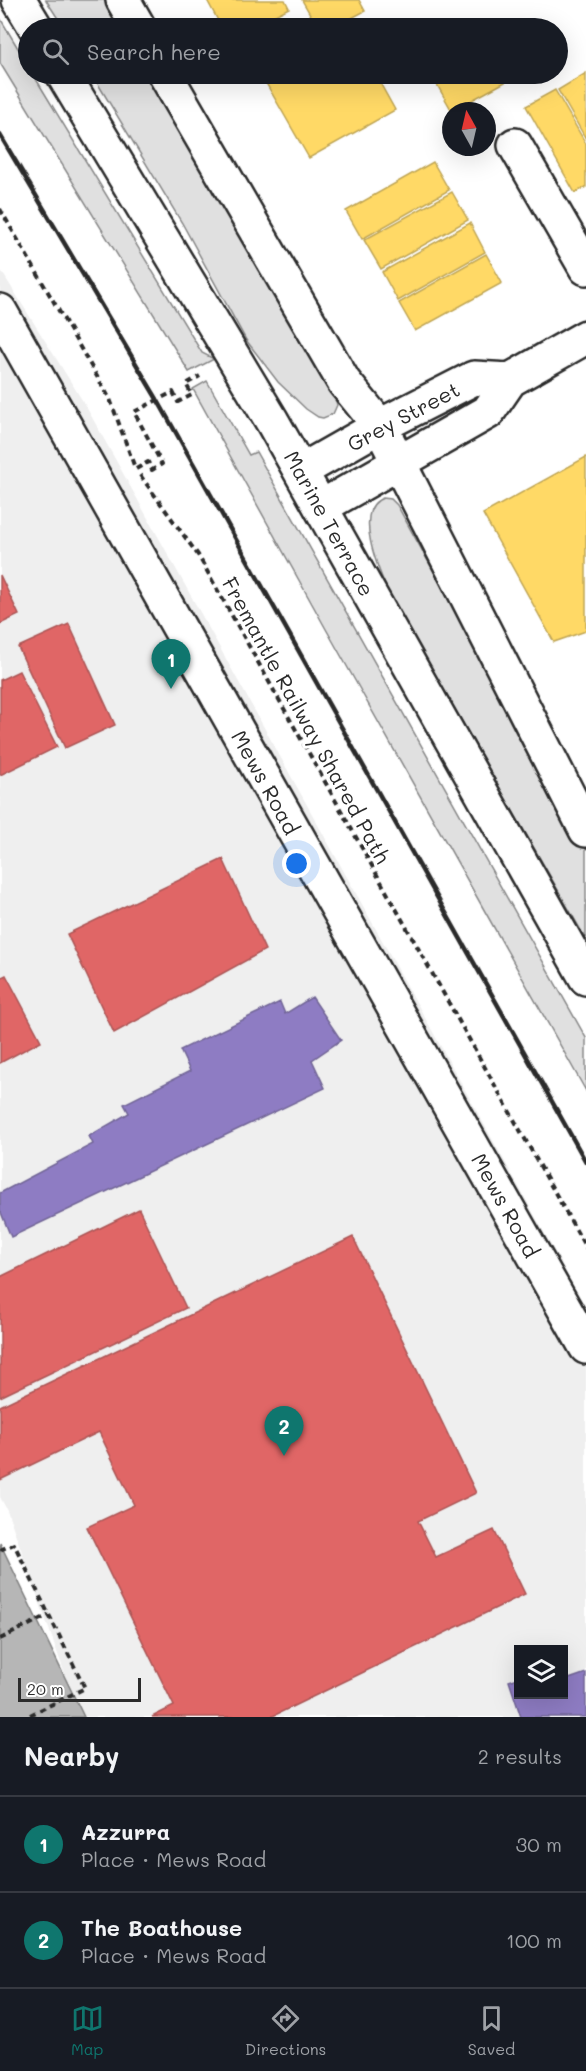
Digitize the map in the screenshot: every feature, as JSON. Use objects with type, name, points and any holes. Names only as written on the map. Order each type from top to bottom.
[{"type":"street","points":[[19,0],[30,18]]},
{"type":"street","points":[[123,0],[133,18]]},
{"type":"street","name":"Marine Terrace","points":[[69,84],[301,471],[586,978]]},
{"type":"street","points":[[171,84],[344,382],[380,426],[586,831]]},
{"type":"street","points":[[515,145],[586,268]]},
{"type":"street","name":"Mews Road","points":[[0,310],[586,1347]]},
{"type":"street","name":"Grey Street","points":[[321,507],[488,412],[510,380],[586,337]]},
{"type":"street","name":"Grey Street","points":[[301,471],[380,426],[474,378],[510,380]]},
{"type":"path","name":"Fremantle Railway Shared Path","points":[[0,209],[110,399],[136,470],[198,555],[586,1248]]},
{"type":"path","points":[[0,1551],[14,1544],[85,1688],[26,1717]]},
{"type":"path","points":[[0,1639],[49,1615]]},
{"type":"shaded area","points":[[46,0],[107,0],[118,18],[58,18]]},
{"type":"shaded area","points":[[0,18],[18,48],[18,84],[39,84],[202,353],[214,359],[189,372],[0,63]]},
{"type":"shaded area","points":[[98,84],[158,84],[334,393],[337,405],[333,414],[323,418],[318,417],[306,409],[278,382],[246,340],[182,223]]},
{"type":"shaded area","points":[[0,269],[84,403],[586,1308],[586,1717],[80,1717],[7,1510],[0,1497]]},
{"type":"shaded area","points":[[207,381],[249,455],[256,452],[586,1038],[586,1091],[193,389]]},
{"type":"shaded area","points":[[383,498],[391,499],[397,505],[586,848],[586,939],[388,592],[374,556],[369,527],[369,514],[374,504]]},
{"type":"shaded area","points":[[0,1543],[84,1717],[0,1717]]},
{"type":"building: Homes","points":[[207,0],[285,0],[289,8],[270,18],[217,18]]},
{"type":"building: Homes","points":[[302,0],[359,0],[365,11],[352,18],[312,18]]},
{"type":"building: Homes","points":[[586,73],[586,139],[558,90]]},
{"type":"building: Homes","points":[[267,84],[381,84],[395,110],[309,158]]},
{"type":"building: Homes","points":[[437,84],[502,84],[468,102],[447,102]]},
{"type":"building: Homes","points":[[555,90],[586,144],[586,187],[575,193],[526,106]]},
{"type":"building: Homes","points":[[433,162],[449,190],[362,239],[346,211]]},
{"type":"building: Homes","points":[[452,192],[468,220],[381,269],[364,240]]},
{"type":"building: Homes","points":[[470,223],[485,252],[398,301],[382,272]]},
{"type":"building: Homes","points":[[486,254],[502,283],[415,331],[399,303]]},
{"type":"building: Homes","points":[[586,457],[586,631],[554,642],[483,514]]},
{"type":"building: Shops","points":[[0,575],[19,615],[0,624]]},
{"type":"building: Shops","points":[[69,624],[115,725],[65,748],[18,647]]},
{"type":"building: Shops","points":[[19,671],[57,747],[0,775],[0,680]]},
{"type":"building: Shops","points":[[223,859],[265,950],[114,1033],[67,934]]},
{"type":"building: Shops","points":[[6,975],[41,1041],[0,1063],[0,978]]},
{"type":"building: Shops","points":[[139,1209],[186,1308],[0,1397],[0,1277]]},
{"type":"building: Shops","points":[[353,1237],[476,1493],[418,1521],[436,1557],[494,1530],[525,1594],[271,1717],[152,1717],[174,1706],[87,1527],[134,1505],[99,1432],[0,1480],[0,1406]]},
{"type":"building: Offices","points":[[312,997],[341,1040],[312,1060],[325,1088],[11,1237],[0,1210],[0,1193],[93,1144],[89,1136],[129,1113],[124,1104],[190,1071],[180,1050],[280,1002],[285,1014]]},
{"type":"building: Offices","points":[[586,1673],[586,1717],[521,1717],[515,1699],[568,1699],[568,1676],[569,1679]]},
{"type":"building: Offices","points":[[514,1679],[514,1696],[509,1681]]},
{"type":"railway","points":[[0,135],[157,399],[586,1162]]},
{"type":"place","name":"Azzurra","points":[[171,689]]},
{"type":"place","name":"The Boathouse","points":[[284,1456]]}]
